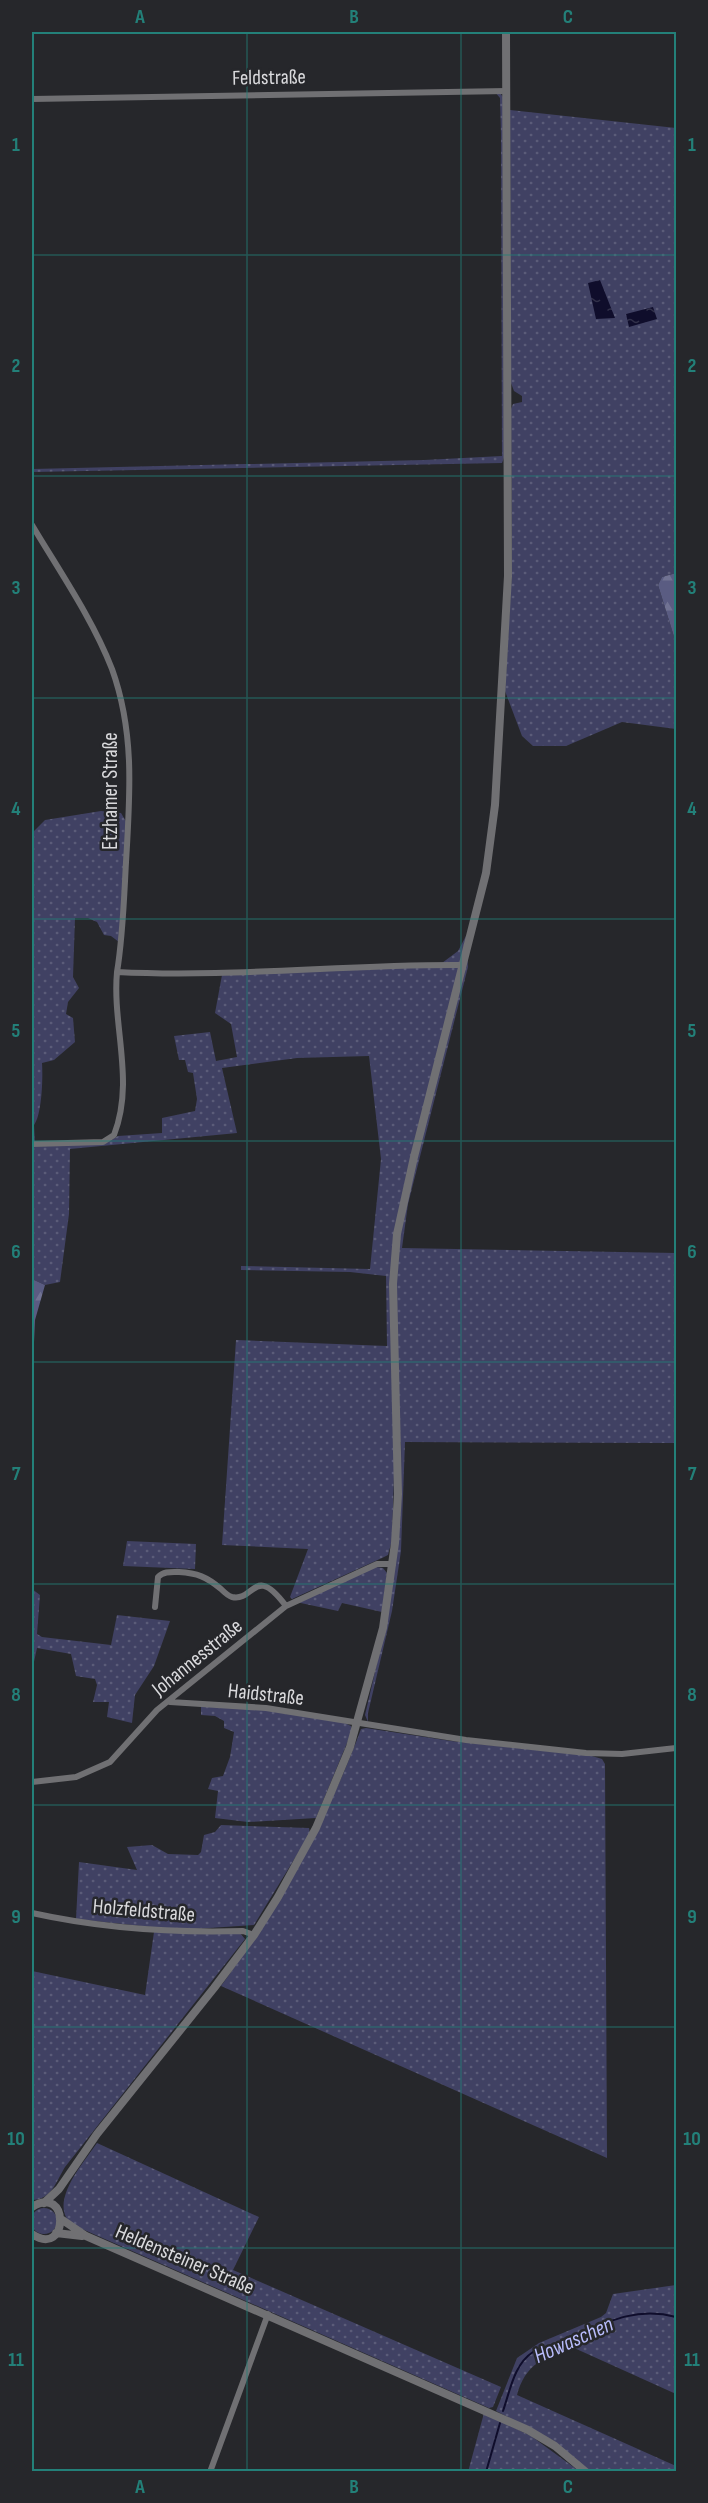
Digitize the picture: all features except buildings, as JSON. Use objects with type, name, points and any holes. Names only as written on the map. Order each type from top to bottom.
[{"type":"street","points":[[32,2206],[44,2203],[60,2189],[98,2134],[254,1935],[316,1828],[358,1723],[381,1636],[393,1564],[399,1468],[394,1255],[401,1208],[486,873],[493,834],[507,624],[506,32]]},
{"type":"street","name":"Feldstraße","points":[[32,99],[507,90]]},
{"type":"street","name":"Etzhamer Straße","points":[[32,525],[94,630],[111,669],[126,717],[130,747],[131,788],[115,995],[124,1074],[114,1135],[103,1142],[32,1144]]},
{"type":"street","points":[[117,972],[311,971],[376,964],[462,965]]},
{"type":"street","name":"Johannesstraße","points":[[32,1782],[76,1777],[98,1769],[119,1755],[147,1720],[286,1606],[377,1564],[393,1564]]},
{"type":"street","points":[[155,1607],[158,1577],[167,1572],[203,1576],[232,1597],[240,1596],[256,1586],[263,1586],[274,1591],[286,1606]]},
{"type":"street","name":"Haidstraße","points":[[170,1702],[266,1708],[466,1740],[596,1754],[676,1748]]},
{"type":"street","name":"Holzfeldstraße","points":[[32,1913],[74,1921],[172,1931],[243,1931],[254,1935]]},
{"type":"street","points":[[56,2233],[60,2216],[60,2189]]},
{"type":"street","points":[[44,2203],[54,2207],[64,2223],[86,2236]]},
{"type":"street","points":[[33,2237],[45,2238],[56,2233],[86,2236]]},
{"type":"street","name":"Heldensteiner Straße","points":[[86,2236],[528,2430],[555,2446],[586,2472]]},
{"type":"street","points":[[210,2472],[268,2314]]},
{"type":"shaded area","points":[[495,92],[500,93],[503,97],[505,455],[502,463],[32,472],[32,469],[424,460],[502,456],[501,134],[500,98]]},
{"type":"shaded area","points":[[510,110],[676,128],[676,573],[662,577],[658,585],[676,643],[676,729],[622,722],[566,746],[533,746],[522,736],[505,691],[512,568],[511,409],[513,404],[522,402],[522,396],[514,391],[511,383]]},
{"type":"shaded area","points":[[101,811],[121,813],[127,823],[119,942],[111,936],[104,935],[97,922],[88,918],[75,918],[73,977],[79,988],[68,1002],[66,1014],[73,1018],[75,1042],[54,1060],[42,1063],[40,1105],[34,1125],[35,1142],[32,1143],[32,833],[45,820]]},
{"type":"shaded area","points":[[466,936],[468,967],[408,1204],[402,1248],[676,1253],[676,1443],[405,1442],[401,1551],[392,1611],[368,1713],[368,1722],[365,1715],[381,1646],[397,1547],[401,1442],[395,1441],[392,1540],[388,1555],[292,1599],[290,1597],[308,1549],[222,1545],[236,1340],[387,1346],[386,1276],[350,1272],[241,1270],[241,1266],[370,1269],[381,1159],[369,1056],[297,1058],[222,1068],[237,1133],[70,1149],[69,1214],[60,1282],[45,1285],[32,1279],[32,1146],[106,1143],[118,1136],[162,1133],[162,1118],[195,1111],[197,1099],[193,1073],[188,1072],[185,1060],[179,1060],[174,1036],[210,1032],[216,1061],[237,1057],[231,1024],[215,1013],[222,975],[442,963],[458,951]]},
{"type":"shaded area","points":[[127,1541],[196,1544],[195,1569],[123,1566]]},
{"type":"shaded area","points":[[376,1567],[383,1568],[387,1573],[382,1612],[342,1603],[338,1611],[296,1602]]},
{"type":"shaded area","points":[[32,1589],[40,1595],[37,1634],[42,1637],[111,1645],[117,1615],[170,1621],[154,1666],[135,1695],[132,1723],[107,1717],[109,1702],[93,1702],[97,1685],[95,1679],[76,1676],[71,1654],[37,1648],[32,1671]]},
{"type":"shaded area","points":[[201,1705],[253,1708],[343,1722],[351,1726],[352,1731],[316,1818],[248,1822],[215,1818],[218,1791],[208,1789],[212,1778],[223,1776],[230,1757],[234,1732],[224,1728],[224,1721],[215,1716],[201,1715]]},
{"type":"shaded area","points":[[361,1729],[451,1741],[592,1756],[602,1759],[605,1764],[607,2158],[221,1986],[300,1863],[333,1798]]},
{"type":"shaded area","points":[[221,1825],[309,1828],[310,1833],[254,1925],[179,1930],[76,1919],[79,1862],[137,1870],[127,1847],[152,1845],[168,1854],[198,1855],[201,1852],[204,1835],[215,1832]]},
{"type":"shaded area","points":[[154,1932],[239,1932],[245,1939],[65,2167],[48,2194],[32,2200],[32,1971],[145,1995]]},
{"type":"shaded area","points":[[97,2143],[259,2217],[233,2270],[501,2387],[493,2407],[489,2408],[73,2225],[66,2217],[65,2195],[77,2172]]},
{"type":"shaded area","points":[[44,2208],[53,2212],[57,2221],[53,2230],[44,2234],[35,2230],[31,2221],[35,2212]]},
{"type":"shaded area","points":[[676,2285],[676,2394],[572,2347],[537,2363],[525,2376],[517,2395],[676,2466],[676,2471],[590,2471],[554,2441],[496,2411],[517,2358],[539,2343],[601,2317],[606,2313],[613,2294]]},
{"type":"shaded area","points":[[484,2413],[531,2436],[579,2471],[468,2472]]},
{"type":"green space","points":[[676,573],[676,643],[658,585],[662,577]]},
{"type":"green space","points":[[32,1279],[45,1285],[35,1320],[32,1386]]},
{"type":"water","points":[[600,280],[615,318],[596,319],[588,283]]},
{"type":"water","points":[[653,307],[657,319],[629,327],[626,314]]},
{"type":"waterway","name":"Howaschen","points":[[503,2411],[521,2363],[533,2352],[620,2318],[637,2314],[676,2317]]},
{"type":"waterway","name":"Howaschen","points":[[486,2472],[500,2423]]}]
